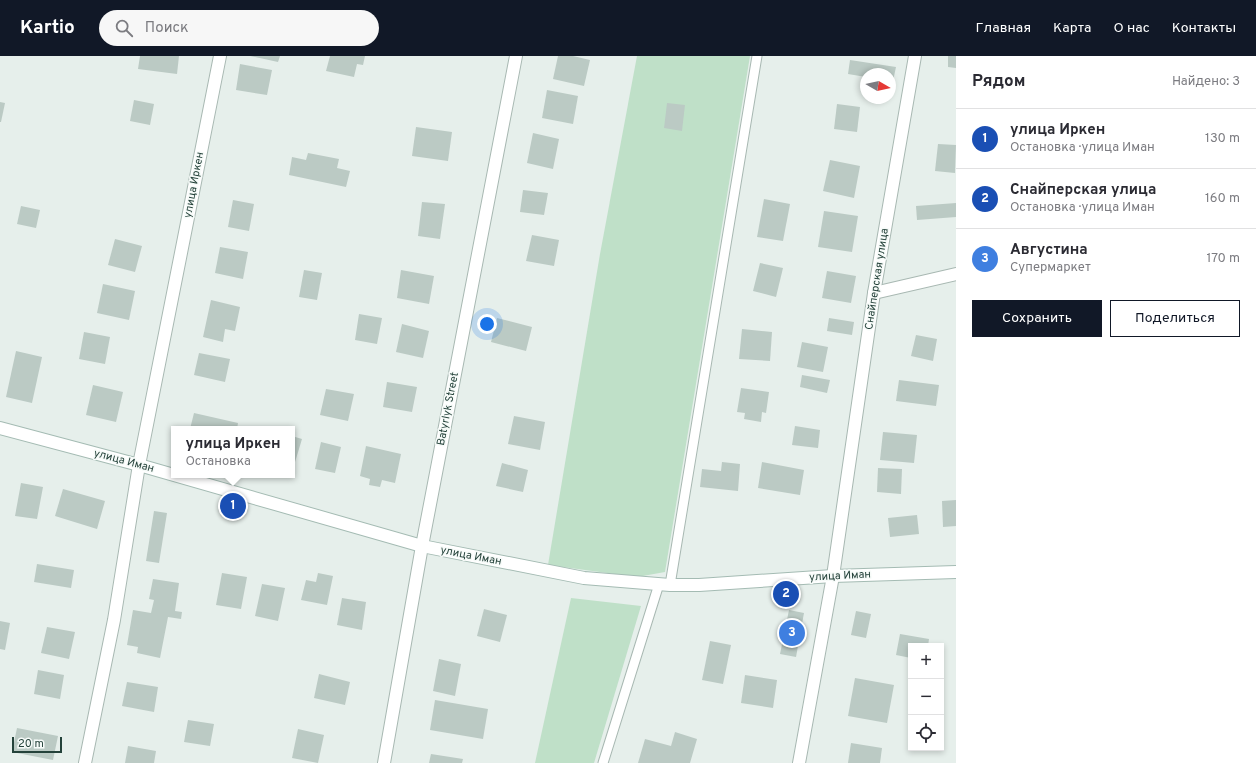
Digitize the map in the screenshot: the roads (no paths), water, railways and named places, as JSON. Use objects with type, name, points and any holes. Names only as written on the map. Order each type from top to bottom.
[{"type":"street","name":"улица Иркен","points":[[85,763],[114,620],[139,465],[220,56]]},
{"type":"street","name":"Batyrlyk Street","points":[[384,763],[422,546],[516,56]]},
{"type":"street","name":"Снайперская улица","points":[[799,763],[833,576],[874,293],[915,56]]},
{"type":"street","points":[[874,293],[956,274]]},
{"type":"street","name":"улица Иман","points":[[0,428],[171,474]]},
{"type":"street","name":"улица Иман","points":[[184,478],[422,546],[584,578],[664,584],[725,584],[833,576],[956,572]]},
{"type":"lane","points":[[603,763],[664,584],[757,56]]},
{"type":"place","name":"улица Иркен","points":[[233,506]]},
{"type":"place","name":"Снайперская улица","points":[[786,594]]},
{"type":"place","name":"Августина","points":[[792,633]]}]
